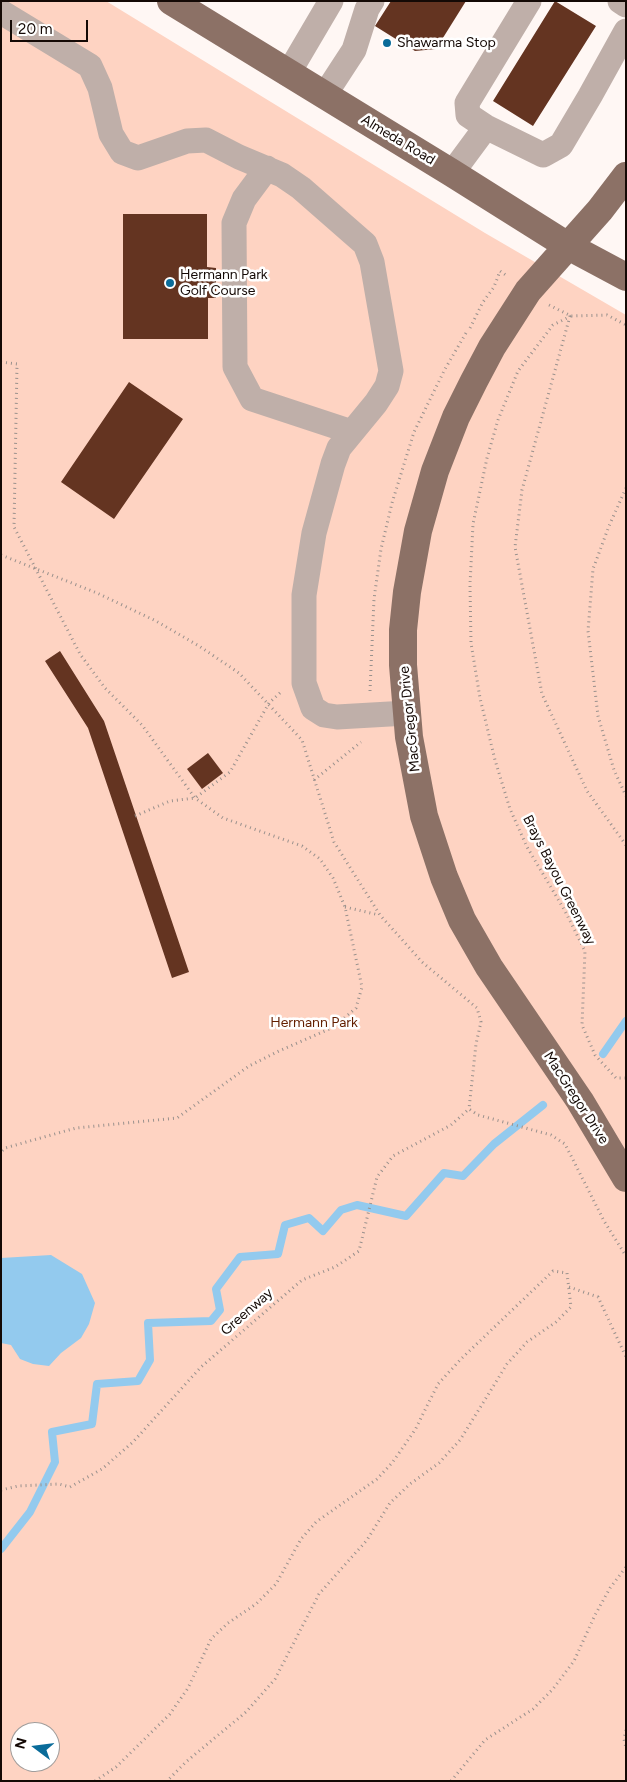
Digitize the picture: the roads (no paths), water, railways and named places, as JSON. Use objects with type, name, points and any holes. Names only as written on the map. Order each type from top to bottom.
[{"type":"main road","name":"Almeda Road","points":[[171,1],[568,246],[626,277]]},
{"type":"main road","name":"MacGregor Drive","points":[[626,176],[600,210],[528,291],[492,347],[456,417],[435,471],[418,531],[407,592],[403,639],[403,665],[409,737],[424,816],[444,877],[462,920],[490,967],[580,1101],[626,1178]]},
{"type":"lane","points":[[288,74],[331,1]]},
{"type":"lane","points":[[324,96],[354,50],[367,9],[372,1]]},
{"type":"lane","points":[[530,1],[467,103],[468,115],[486,128],[543,155],[561,145],[626,31]]},
{"type":"lane","points":[[620,1],[626,5]]},
{"type":"lane","points":[[1,12],[90,66],[100,88],[111,134],[122,152],[138,158],[187,141],[206,140],[239,157],[282,175],[300,188],[365,244],[372,262],[391,372],[387,386],[376,404],[339,448],[333,464],[314,533],[304,596],[304,683],[312,708],[324,715],[337,717],[407,713]]},
{"type":"lane","points":[[452,173],[486,128]]},
{"type":"lane","points":[[267,168],[244,199],[234,223],[235,367],[252,399],[352,432]]},
{"type":"water","points":[[51,1255],[82,1274],[95,1303],[89,1324],[81,1338],[61,1353],[49,1366],[33,1364],[20,1359],[11,1345],[1,1343],[1,1258]]},
{"type":"waterway","points":[[603,1054],[626,1021]]},
{"type":"waterway","points":[[1,1549],[30,1512],[55,1462],[52,1432],[92,1424],[97,1384],[138,1381],[150,1360],[148,1323],[211,1321],[220,1310],[216,1289],[240,1257],[278,1254],[285,1225],[309,1218],[323,1231],[341,1210],[357,1205],[406,1216],[444,1173],[463,1176],[494,1144],[543,1105]]},
{"type":"place","name":"Shawarma Stop","points":[[387,43]]},
{"type":"place","name":"Hermann Park Golf Course","points":[[170,283]]},
{"type":"park label","name":"Hermann Park","points":[[314,1023]]}]
